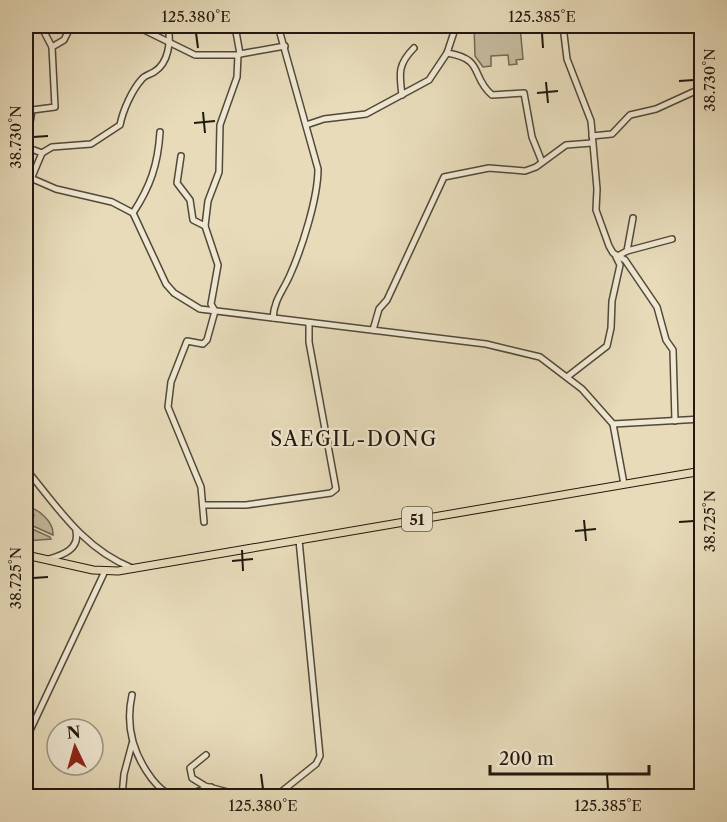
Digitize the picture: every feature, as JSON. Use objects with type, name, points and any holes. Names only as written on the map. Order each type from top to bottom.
[{"type":"main road","name":"51","points":[[26,555],[105,571],[133,568],[702,471]]},
{"type":"street","points":[[26,31],[30,26]]},
{"type":"street","points":[[41,26],[52,47],[55,107],[32,110],[26,147],[42,153]]},
{"type":"street","points":[[52,47],[64,40],[71,26]]},
{"type":"street","points":[[136,26],[195,55],[239,55],[285,46]]},
{"type":"street","points":[[26,190],[28,177],[42,153],[52,147],[91,144],[112,133],[120,125],[127,104],[139,82],[157,70],[171,43],[168,26]]},
{"type":"street","points":[[204,522],[201,487],[170,416],[168,394],[187,341],[191,339],[203,344],[207,340],[215,311],[211,304],[218,265],[205,226],[208,201],[219,172],[220,125],[237,77],[239,55],[235,26]]},
{"type":"street","points":[[306,125],[324,119],[366,114],[429,80],[447,53],[456,26]]},
{"type":"street","points":[[563,26],[567,59],[589,114],[596,210],[609,246],[630,267],[662,316],[666,340],[673,350],[675,421]]},
{"type":"street","points":[[273,318],[276,298],[290,275],[318,187],[318,169],[280,27]]},
{"type":"street","points":[[402,95],[401,66],[403,59],[414,48]]},
{"type":"street","points":[[447,53],[472,62],[487,91],[492,95],[524,93],[532,138],[542,162]]},
{"type":"street","points":[[373,330],[380,309],[387,300],[444,177],[489,168],[525,171],[566,145],[612,134],[630,115],[656,109],[702,88]]},
{"type":"street","points":[[133,213],[148,189],[157,157],[160,132]]},
{"type":"street","points":[[181,156],[177,183],[190,200],[193,220],[205,226]]},
{"type":"street","points":[[28,177],[56,189],[112,202],[133,213],[160,274],[174,293],[200,309],[516,349],[540,357],[567,376],[613,424],[624,484]]},
{"type":"street","points":[[627,250],[633,218]]},
{"type":"street","points":[[618,254],[672,239]]},
{"type":"street","points":[[567,376],[607,346],[611,328],[612,301],[620,265],[616,257],[618,254]]},
{"type":"street","points":[[203,505],[246,505],[331,493],[336,489],[309,342],[309,323]]},
{"type":"street","points":[[613,424],[702,419]]},
{"type":"street","points":[[26,469],[75,529],[108,557],[133,568]]},
{"type":"street","points":[[47,560],[63,555],[72,547],[77,536],[75,529]]},
{"type":"street","points":[[276,796],[316,764],[320,756],[299,540]]},
{"type":"street","points":[[26,739],[105,571]]},
{"type":"street","points":[[122,795],[132,744],[129,716],[132,695]]},
{"type":"street","points":[[132,744],[142,765],[165,792],[174,795],[211,787]]},
{"type":"street","points":[[206,755],[190,768],[190,775],[196,782],[243,796]]},
{"type":"street","points":[[112,796],[133,796]]},
{"type":"shaded area","points":[[474,26],[520,26],[523,59],[516,60],[517,64],[509,65],[508,55],[491,56],[491,66],[483,67],[475,56]]},
{"type":"shaded area","points":[[26,506],[45,517],[51,525],[53,535],[31,525],[34,515],[31,514],[26,528]]},
{"type":"shaded area","points":[[30,528],[50,537],[51,539],[26,541]]},
{"type":"district","name":"SAEGIL-DONG","points":[[354,439]]}]
